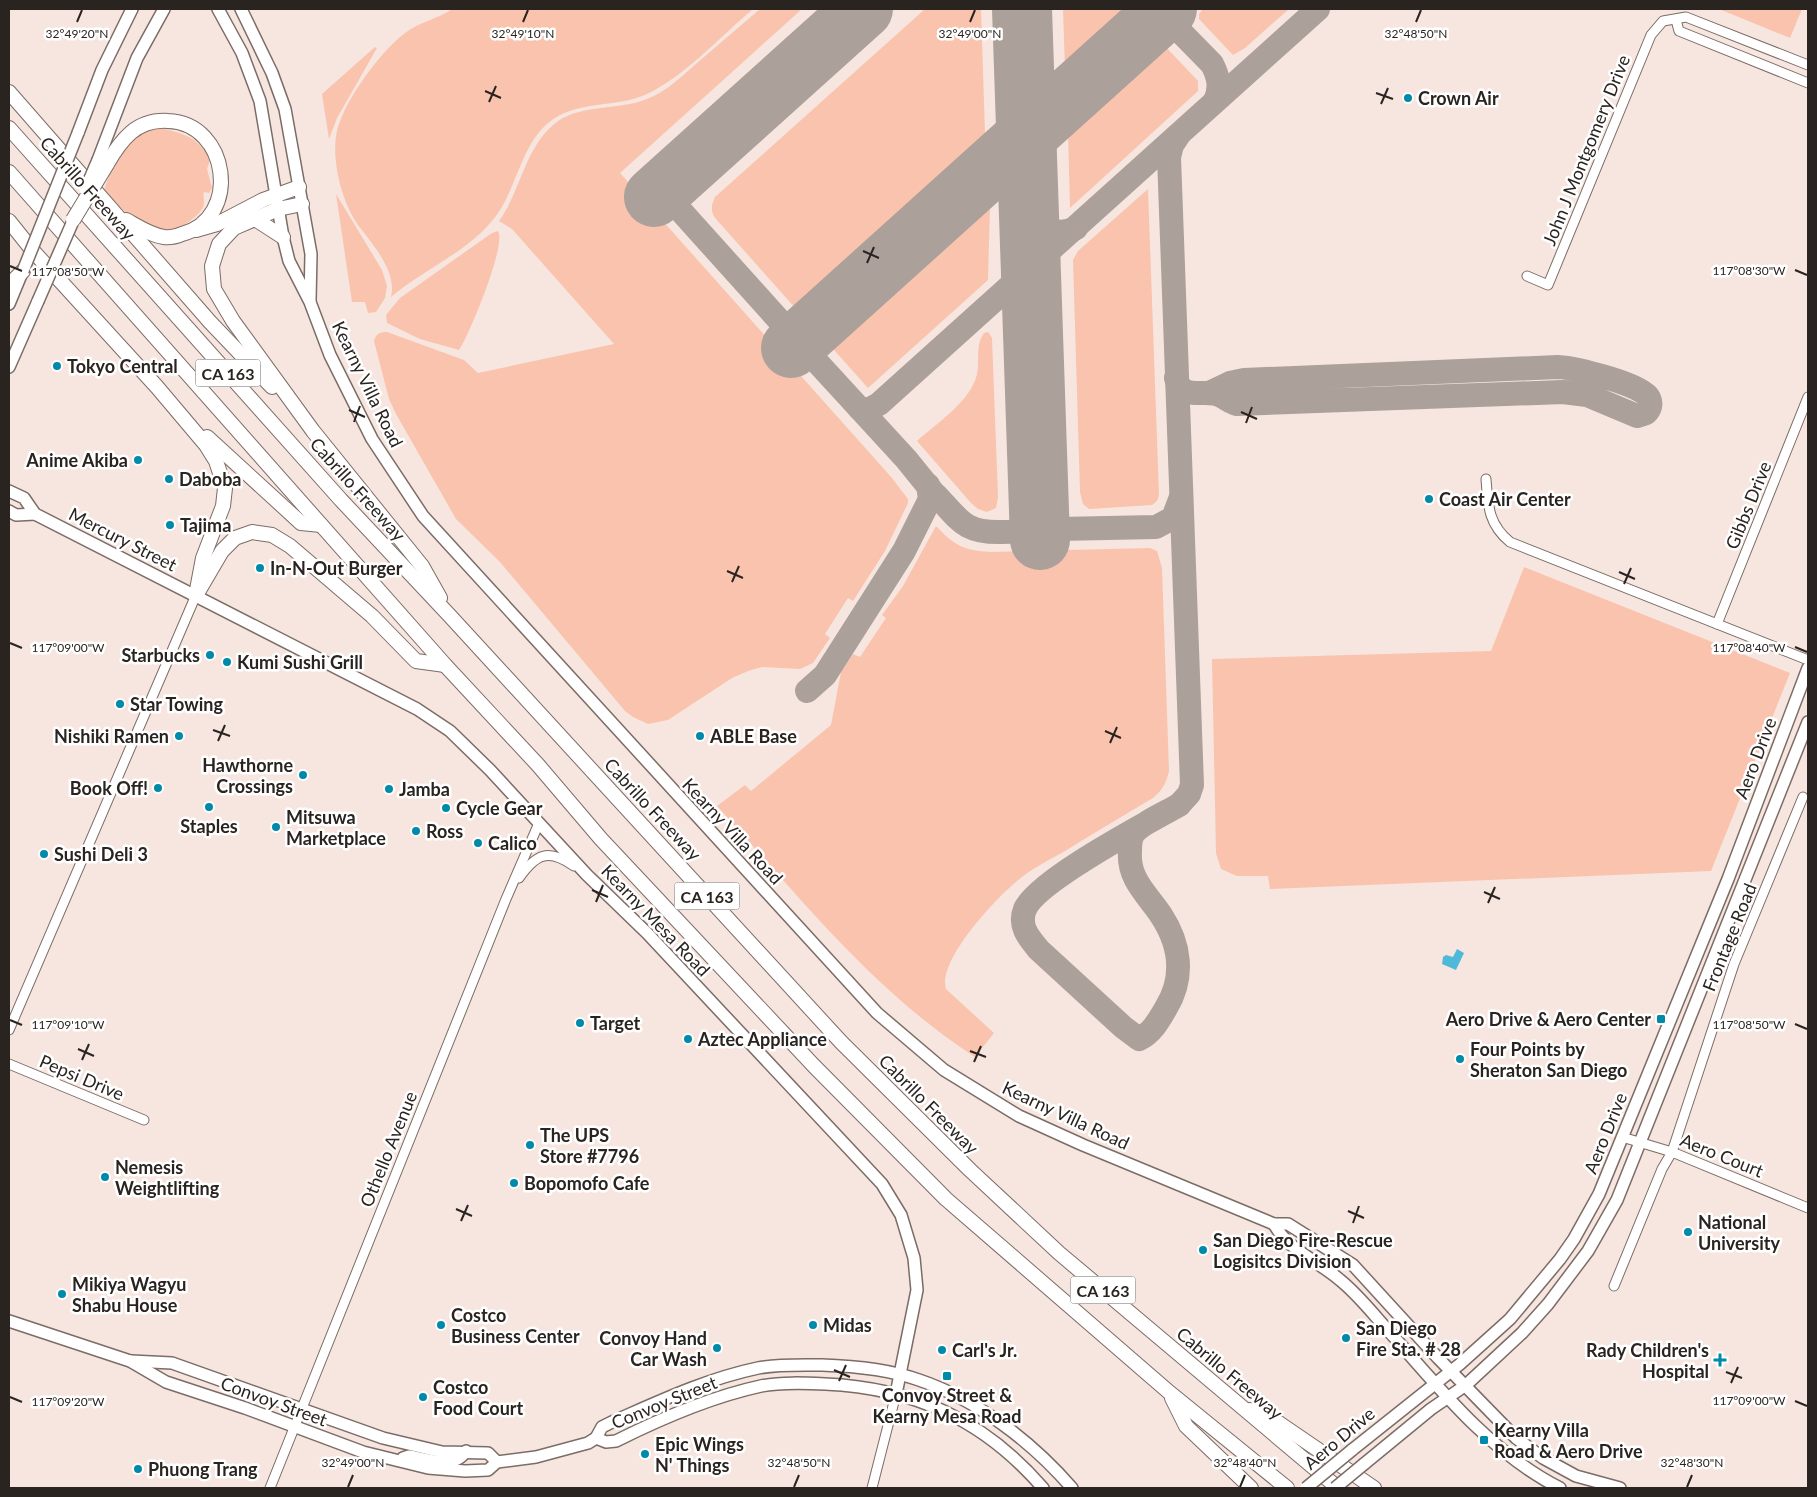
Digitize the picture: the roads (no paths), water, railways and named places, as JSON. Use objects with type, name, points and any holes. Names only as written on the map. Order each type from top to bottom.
[{"type":"highway","points":[[9,92],[210,322],[314,431]]},
{"type":"highway","points":[[73,220],[102,162],[128,134],[147,123],[176,122],[200,134],[217,156],[222,182],[219,199],[214,209],[203,223],[193,231]]},
{"type":"highway","name":"Cabrillo Freeway","points":[[9,128],[341,500],[450,616],[847,1049],[1058,1253],[1336,1488]]},
{"type":"highway","name":"CA 163","points":[[9,172],[445,665],[538,765],[601,840],[880,1133],[946,1199],[1170,1393],[1287,1488]]},
{"type":"highway","points":[[298,187],[255,219],[234,228],[219,244],[212,266],[214,289],[233,321],[314,431],[422,566],[450,616]]},
{"type":"highway","points":[[118,215],[144,230],[164,237],[217,224],[277,203],[302,204]]},
{"type":"highway","points":[[255,219],[282,237]]},
{"type":"highway","points":[[9,221],[33,251],[157,387],[212,442],[301,523],[322,526]]},
{"type":"highway","points":[[9,229],[33,251]]},
{"type":"highway","points":[[9,285],[22,271]]},
{"type":"highway","points":[[157,387],[211,453],[224,488],[224,506],[203,558],[196,595]]},
{"type":"highway","points":[[196,595],[212,571],[222,551],[235,538],[252,532],[272,535],[290,546],[365,610],[416,661],[445,665]]},
{"type":"highway","points":[[1170,1393],[1186,1426],[1251,1488]]},
{"type":"highway","points":[[1240,1405],[1273,1419],[1374,1488]]},
{"type":"main road","points":[[9,304],[102,70],[132,9]]},
{"type":"main road","points":[[102,162],[134,66],[164,9]]},
{"type":"main road","name":"Kearny Villa Road","points":[[218,9],[242,53],[260,101],[282,237],[289,262],[310,302],[330,355],[372,439],[423,516],[877,1013],[944,1070],[1019,1116],[1083,1145],[1274,1224],[1288,1224],[1353,1265],[1451,1372],[1466,1385],[1516,1438],[1538,1454],[1576,1476],[1620,1488]]},
{"type":"main road","name":"Kearny Villa Road","points":[[240,9],[260,46],[281,95],[311,254],[310,302]]},
{"type":"main road","points":[[9,367],[73,220]]},
{"type":"main road","name":"Mercury Street","points":[[9,490],[24,498],[35,514]]},
{"type":"main road","name":"Mercury Street","points":[[9,511],[16,514],[35,514],[196,595]]},
{"type":"main road","name":"Kearny Mesa Road","points":[[196,595],[431,717],[450,731],[587,875],[654,940],[882,1184],[902,1215],[914,1258],[917,1290],[896,1394]]},
{"type":"main road","name":"Aero Drive","points":[[1306,1488],[1451,1372],[1510,1319],[1560,1259],[1574,1239],[1599,1194],[1728,878],[1808,668]]},
{"type":"main road","name":"Aero Drive","points":[[1336,1488],[1431,1409],[1466,1385],[1522,1333],[1548,1304],[1588,1251],[1617,1200],[1808,722]]},
{"type":"main road","name":"Kearny Villa Road","points":[[1274,1224],[1280,1236],[1341,1280],[1435,1384],[1507,1454],[1527,1470],[1560,1488]]},
{"type":"main road","name":"Convoy Street","points":[[9,1321],[130,1361],[166,1382],[363,1452],[428,1468],[466,1471],[488,1470],[497,1462],[536,1457],[575,1447],[596,1438],[602,1427],[695,1385],[758,1368],[834,1366],[877,1370],[919,1380],[956,1396],[981,1410],[1033,1449],[1072,1488]]},
{"type":"main road","name":"Convoy Street","points":[[130,1361],[172,1363],[382,1438],[442,1452],[466,1451],[488,1453],[497,1462]]},
{"type":"main road","name":"Convoy Street","points":[[596,1438],[606,1442],[616,1441],[701,1403],[762,1386],[805,1383],[875,1388],[914,1398],[972,1426],[1020,1462],[1043,1488]]},
{"type":"main road","points":[[395,1460],[409,1456],[453,1462],[461,1459],[466,1451]]},
{"type":"street","points":[[1808,65],[1686,17],[1676,20],[1679,31],[1808,83]]},
{"type":"street","name":"John J Montgomery Drive","points":[[1527,276],[1548,285],[1651,35],[1663,21],[1676,20]]},
{"type":"street","name":"Gibbs Drive","points":[[1717,624],[1808,397]]},
{"type":"street","points":[[1486,479],[1489,514],[1493,524],[1510,542],[1808,660]]},
{"type":"street","points":[[9,1030],[196,595]]},
{"type":"street","name":"Frontage Road","points":[[1614,1286],[1662,1169],[1672,1152],[1734,964],[1803,797]]},
{"type":"street","name":"Othello Avenue","points":[[270,1488],[508,895],[539,823]]},
{"type":"street","points":[[508,895],[534,859],[543,856],[553,855],[562,858],[587,875]]},
{"type":"street","name":"Pepsi Drive","points":[[9,1064],[144,1120]]},
{"type":"street","name":"Aero Court","points":[[1622,1137],[1672,1152],[1808,1208]]},
{"type":"street","points":[[872,1488],[896,1394]]},
{"type":"water","points":[[1457,949],[1464,953],[1456,970],[1442,964],[1443,957],[1446,955],[1453,957]]},
{"type":"place","name":"Crown Air","points":[[1408,98]]},
{"type":"place","name":"Tokyo Central","points":[[57,366]]},
{"type":"place","name":"Anime Akiba","points":[[138,460]]},
{"type":"place","name":"Daboba","points":[[169,479]]},
{"type":"place","name":"Coast Air Center","points":[[1429,499]]},
{"type":"place","name":"Tajima","points":[[170,525]]},
{"type":"place","name":"In-N-Out Burger","points":[[260,568]]},
{"type":"place","name":"Starbucks","points":[[210,655]]},
{"type":"place","name":"Kumi Sushi Grill","points":[[227,662]]},
{"type":"place","name":"Star Towing","points":[[120,704]]},
{"type":"place","name":"Nishiki Ramen","points":[[179,736]]},
{"type":"place","name":"ABLE Base","points":[[700,736]]},
{"type":"place","name":"Hawthorne Crossings","points":[[303,775]]},
{"type":"place","name":"Book Off!","points":[[158,788]]},
{"type":"place","name":"Jamba","points":[[389,789]]},
{"type":"place","name":"Staples","points":[[209,807]]},
{"type":"place","name":"Cycle Gear","points":[[446,808]]},
{"type":"place","name":"Mitsuwa Marketplace","points":[[276,827]]},
{"type":"place","name":"Ross","points":[[416,831]]},
{"type":"place","name":"Calico","points":[[478,843]]},
{"type":"place","name":"Sushi Deli 3","points":[[44,854]]},
{"type":"place","name":"Aero Drive & Aero Center","points":[[1661,1019]]},
{"type":"place","name":"Target","points":[[580,1023]]},
{"type":"place","name":"Aztec Appliance","points":[[688,1039]]},
{"type":"place","name":"Four Points by Sheraton San Diego","points":[[1460,1059]]},
{"type":"place","name":"The UPS Store #7796","points":[[530,1145]]},
{"type":"place","name":"Nemesis Weightlifting","points":[[105,1177]]},
{"type":"place","name":"Bopomofo Cafe","points":[[514,1183]]},
{"type":"place","name":"National University","points":[[1688,1232]]},
{"type":"place","name":"San Diego Fire-Rescue Logisitcs Division","points":[[1203,1250]]},
{"type":"place","name":"Mikiya Wagyu Shabu House","points":[[62,1294]]},
{"type":"place","name":"Costco Business Center","points":[[441,1325]]},
{"type":"place","name":"Midas","points":[[813,1325]]},
{"type":"place","name":"San Diego Fire Sta. # 28","points":[[1346,1338]]},
{"type":"place","name":"Convoy Hand Car Wash","points":[[717,1348]]},
{"type":"place","name":"Carl's Jr.","points":[[942,1350]]},
{"type":"place","name":"Rady Children's Hospital","points":[[1720,1360]]},
{"type":"place","name":"Convoy Street & Kearny Mesa Road","points":[[947,1376]]},
{"type":"place","name":"Costco Food Court","points":[[423,1397]]},
{"type":"place","name":"Kearny Villa Road & Aero Drive","points":[[1484,1440]]},
{"type":"place","name":"Epic Wings N' Things","points":[[645,1454]]},
{"type":"place","name":"Phuong Trang","points":[[138,1469]]}]
